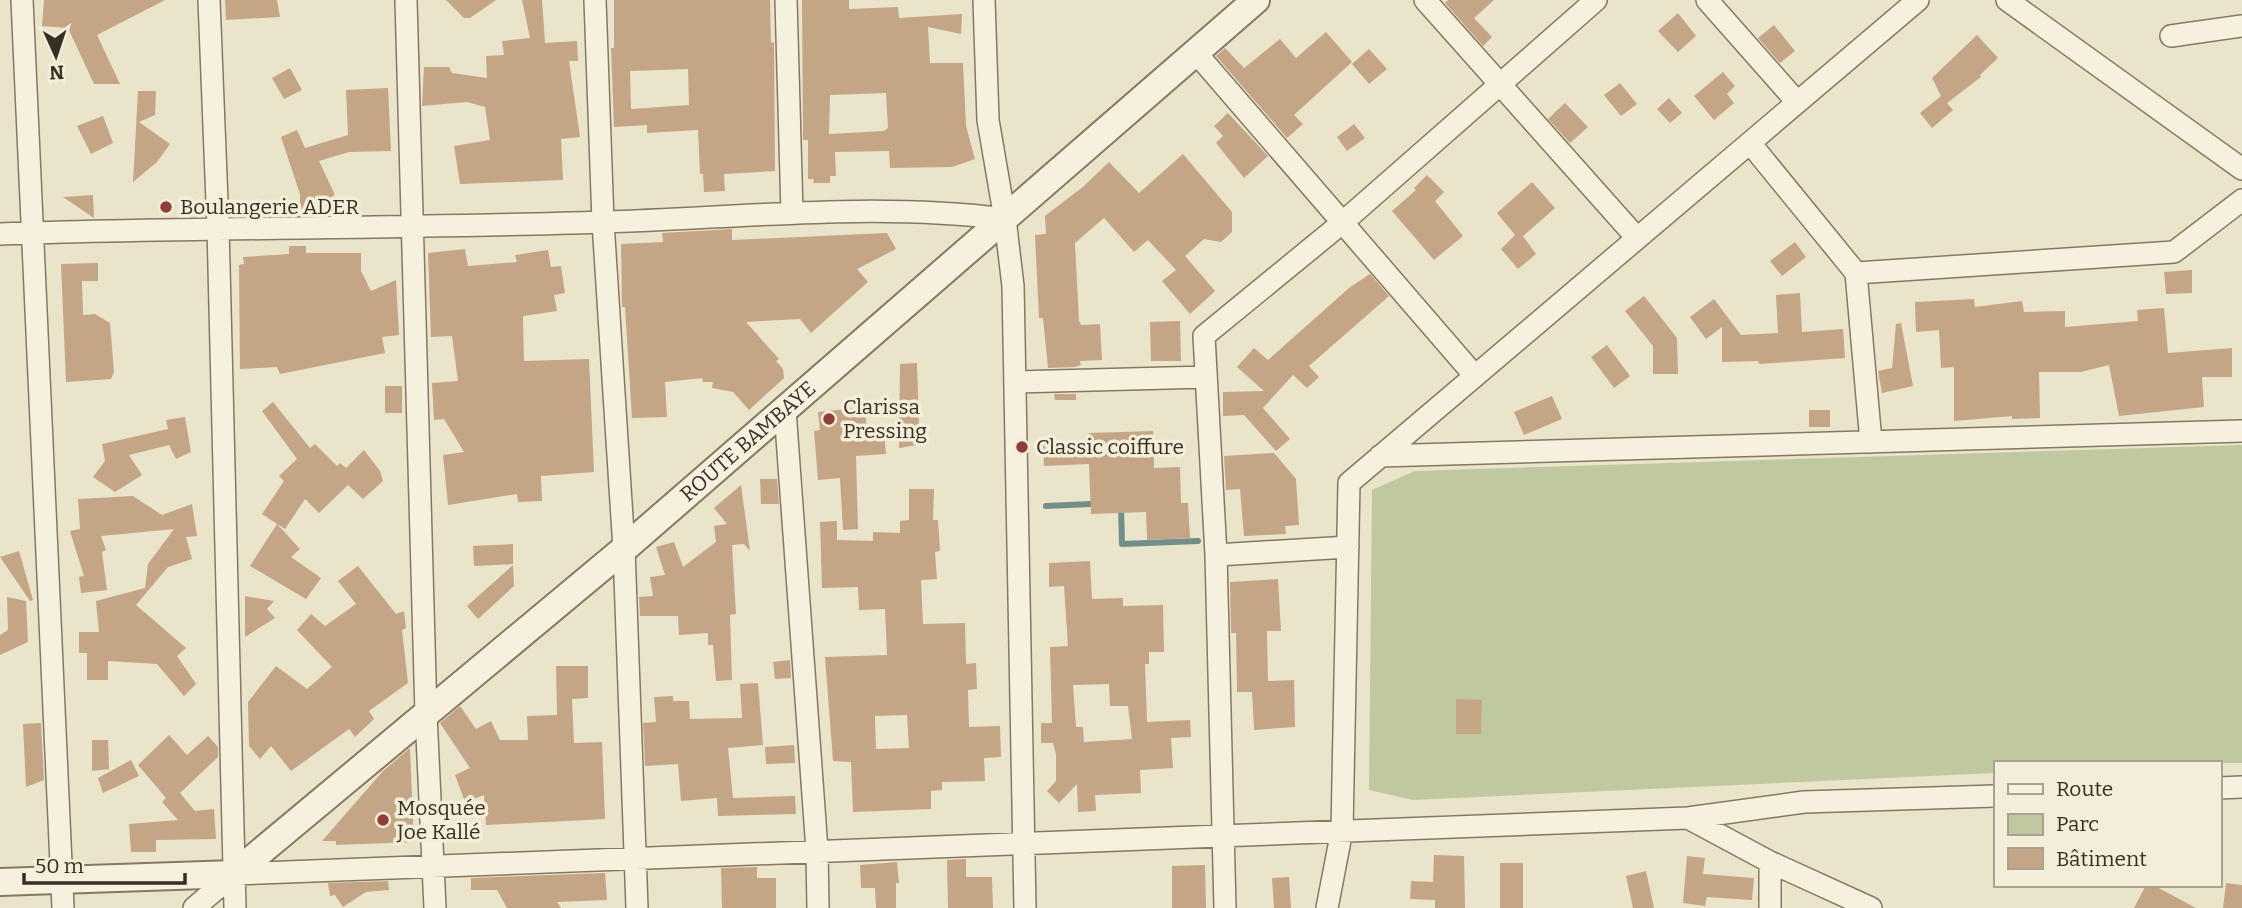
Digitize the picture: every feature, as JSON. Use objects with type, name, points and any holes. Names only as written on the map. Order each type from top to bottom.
[{"type":"street","points":[[22,0],[30,233],[63,908]]},
{"type":"street","points":[[209,0],[218,227],[235,908]]},
{"type":"street","points":[[406,0],[426,714],[435,908]]},
{"type":"street","points":[[595,0],[603,222],[624,549],[637,908]]},
{"type":"street","points":[[786,0],[792,213]]},
{"type":"street","points":[[984,0],[988,120],[1013,286],[1025,908]]},
{"type":"street","name":"ROUTE BAMBAYE","points":[[234,874],[624,549],[1256,0]]},
{"type":"street","points":[[1425,0],[1499,87],[1637,238]]},
{"type":"street","points":[[1225,908],[1216,555],[1205,335],[1342,223],[1596,0]]},
{"type":"street","points":[[1707,0],[1797,102]]},
{"type":"street","points":[[1327,908],[1342,830],[1349,483],[1918,0]]},
{"type":"street","points":[[2007,0],[2240,166]]},
{"type":"street","points":[[2171,36],[2242,26]]},
{"type":"street","points":[[1197,54],[1475,376]]},
{"type":"street","points":[[1750,143],[1856,273],[1871,442]]},
{"type":"street","points":[[1856,273],[2174,252],[2242,200]]},
{"type":"street","points":[[0,234],[218,227],[603,222],[792,213],[953,212],[1005,219]]},
{"type":"street","points":[[1015,382],[1206,377]]},
{"type":"street","points":[[785,410],[817,850],[818,908]]},
{"type":"street","points":[[1380,456],[2242,431]]},
{"type":"street","points":[[1216,555],[1349,547]]},
{"type":"street","points":[[2221,788],[2242,787]]},
{"type":"street","points":[[0,882],[1688,818],[1804,802],[1994,796]]},
{"type":"street","points":[[1688,818],[1770,862],[1871,908]]},
{"type":"street","points":[[1770,862],[1770,908]]},
{"type":"street","points":[[194,908],[234,874]]},
{"type":"green space","points":[[2242,445],[2242,763],[1994,761],[1994,773],[1413,800],[1369,790],[1372,490],[1415,471]]},
{"type":"building","points":[[44,0],[165,0],[97,35],[120,84],[94,84],[68,28],[42,26]]},
{"type":"building","points":[[225,0],[277,0],[280,17],[226,20]]},
{"type":"building","points":[[446,0],[496,0],[470,18],[464,18]]},
{"type":"building","points":[[522,0],[542,0],[545,43],[577,41],[578,61],[569,61],[580,137],[561,139],[563,180],[460,184],[454,146],[490,140],[485,107],[467,102],[422,106],[424,67],[449,67],[452,73],[487,78],[486,56],[504,55],[502,41],[530,38]]},
{"type":"building","points":[[614,0],[770,0],[771,43],[774,42],[775,171],[724,174],[725,191],[704,192],[703,174],[700,174],[698,130],[647,133],[647,125],[614,127],[611,48],[614,48]],"holes":[[[688,69],[689,105],[631,109],[630,71]]]},
{"type":"building","points":[[802,0],[849,0],[849,9],[898,7],[899,18],[962,14],[961,34],[928,27],[930,63],[963,63],[966,126],[975,159],[952,167],[890,168],[889,151],[835,152],[836,176],[830,176],[830,183],[813,183],[814,179],[808,179],[808,140],[803,140]],"holes":[[[886,93],[888,128],[884,131],[829,134],[830,95]]]},
{"type":"building","points":[[1448,0],[1494,0],[1474,18],[1492,37],[1483,46],[1445,3]]},
{"type":"building","points":[[1678,13],[1696,36],[1678,52],[1658,31]]},
{"type":"building","points":[[1774,25],[1795,51],[1780,63],[1758,38]]},
{"type":"building","points":[[1326,32],[1352,62],[1294,115],[1303,124],[1287,138],[1216,56],[1225,48],[1244,68],[1280,39],[1296,58]]},
{"type":"building","points":[[1977,35],[1998,58],[1981,77],[1947,103],[1953,110],[1932,128],[1920,113],[1941,96],[1932,78]]},
{"type":"building","points":[[1369,49],[1387,69],[1369,84],[1352,64]]},
{"type":"building","points":[[290,68],[302,90],[284,99],[272,78]]},
{"type":"building","points":[[1723,72],[1735,86],[1727,94],[1734,103],[1714,120],[1694,96]]},
{"type":"building","points":[[1620,83],[1637,104],[1621,116],[1604,95]]},
{"type":"building","points":[[388,88],[391,151],[349,152],[319,161],[334,193],[334,207],[300,209],[300,194],[281,137],[297,130],[305,148],[348,135],[346,90]]},
{"type":"building","points":[[138,91],[156,91],[155,115],[139,122],[170,144],[157,162],[133,182]]},
{"type":"building","points":[[1669,98],[1682,113],[1670,123],[1657,109]]},
{"type":"building","points":[[1565,103],[1588,127],[1570,143],[1548,119]]},
{"type":"building","points":[[1228,113],[1268,156],[1244,178],[1216,143],[1223,136],[1214,126]]},
{"type":"building","points":[[103,116],[113,143],[91,154],[77,126]]},
{"type":"building","points":[[1354,124],[1365,138],[1347,151],[1337,137]]},
{"type":"building","points":[[1183,154],[1232,212],[1232,232],[1221,242],[1204,239],[1185,256],[1215,291],[1190,314],[1162,281],[1176,270],[1148,240],[1134,252],[1104,218],[1075,243],[1079,321],[1081,325],[1100,324],[1102,360],[1080,361],[1081,365],[1075,367],[1048,368],[1043,318],[1039,318],[1035,235],[1046,234],[1045,216],[1084,186],[1109,162],[1139,193]]},
{"type":"building","points":[[1427,175],[1444,192],[1435,201],[1463,236],[1434,260],[1392,211],[1416,190],[1414,188]]},
{"type":"building","points":[[1532,182],[1555,208],[1523,236],[1536,254],[1518,269],[1501,249],[1515,235],[1497,213]]},
{"type":"building","points":[[93,195],[94,218],[63,197]]},
{"type":"building","points":[[732,229],[732,240],[887,233],[896,249],[857,269],[868,282],[811,333],[800,319],[746,322],[779,359],[776,361],[783,369],[784,378],[749,410],[733,392],[712,388],[713,382],[703,382],[702,378],[665,382],[667,417],[632,418],[625,307],[622,307],[621,244],[663,242],[662,233]]},
{"type":"building","points":[[1795,242],[1806,257],[1782,276],[1770,261]]},
{"type":"building","points":[[289,246],[306,246],[306,253],[361,253],[361,271],[371,291],[396,280],[399,335],[382,337],[385,353],[280,374],[277,367],[240,369],[239,265],[244,264],[243,257],[289,254]]},
{"type":"building","points":[[465,249],[468,266],[517,262],[515,255],[548,250],[551,267],[561,266],[565,293],[554,295],[557,311],[523,316],[524,361],[589,359],[594,472],[541,476],[542,501],[518,502],[517,494],[448,505],[443,455],[464,452],[444,419],[434,420],[432,383],[458,381],[452,336],[431,337],[428,253]]},
{"type":"building","points":[[98,263],[98,281],[82,281],[83,315],[95,314],[110,323],[114,372],[111,379],[66,382],[61,264]]},
{"type":"building","points":[[2192,270],[2192,293],[2166,294],[2164,272]]},
{"type":"building","points":[[1370,274],[1389,296],[1309,366],[1319,377],[1307,388],[1293,375],[1263,408],[1290,439],[1276,451],[1244,415],[1223,416],[1223,392],[1264,391],[1237,367],[1254,348],[1268,360],[1349,288]]},
{"type":"building","points":[[1800,293],[1802,332],[1843,329],[1845,358],[1759,364],[1758,361],[1722,362],[1722,327],[1706,339],[1690,317],[1714,299],[1741,335],[1778,333],[1776,295]]},
{"type":"building","points":[[1644,296],[1677,338],[1678,374],[1653,374],[1653,346],[1625,311]]},
{"type":"building","points":[[1974,299],[1975,307],[2022,301],[2024,312],[2065,311],[2065,327],[2138,321],[2137,310],[2164,308],[2168,353],[2232,348],[2232,377],[2202,377],[2204,407],[2119,416],[2109,365],[2081,372],[2039,372],[2040,418],[2012,419],[2012,416],[1954,421],[1954,367],[1941,368],[1939,330],[1916,332],[1915,302]]},
{"type":"building","points":[[1180,321],[1181,361],[1151,361],[1150,322]]},
{"type":"building","points":[[1901,323],[1913,386],[1882,393],[1878,371],[1892,368],[1896,324]]},
{"type":"building","points":[[1607,345],[1630,376],[1614,388],[1591,357]]},
{"type":"building","points":[[917,363],[919,424],[924,429],[915,429],[917,445],[899,448],[900,364]]},
{"type":"building","points":[[385,386],[402,386],[402,413],[385,413]]},
{"type":"building","points":[[1054,394],[1076,394],[1076,400],[1055,400]]},
{"type":"building","points":[[1552,396],[1562,419],[1524,435],[1514,412]]},
{"type":"building","points":[[273,402],[310,448],[315,444],[337,466],[340,463],[346,468],[364,450],[380,471],[383,481],[363,499],[348,485],[319,513],[305,499],[285,529],[262,514],[284,481],[279,476],[297,459],[262,411]]},
{"type":"building","points":[[865,407],[867,436],[884,434],[886,454],[856,456],[858,529],[843,530],[840,478],[818,480],[814,431],[820,430],[818,412]]},
{"type":"building","points":[[1809,410],[1830,410],[1830,427],[1809,427]]},
{"type":"building","points":[[185,417],[191,452],[176,459],[169,445],[129,455],[142,475],[115,492],[93,477],[105,461],[102,444],[168,429],[166,420]]},
{"type":"building","points":[[1153,431],[1154,468],[1180,467],[1181,503],[1188,503],[1190,538],[1147,540],[1146,512],[1091,514],[1089,464],[1044,466],[1043,445],[1090,443],[1089,433]]},
{"type":"building","points":[[1274,453],[1296,479],[1299,525],[1285,526],[1286,534],[1244,536],[1240,489],[1226,490],[1224,456]]},
{"type":"building","points":[[760,479],[777,479],[779,504],[761,504]]},
{"type":"building","points":[[741,485],[750,551],[744,544],[732,545],[736,614],[730,615],[732,680],[716,681],[713,645],[708,645],[708,633],[679,635],[678,616],[640,616],[639,597],[653,596],[650,577],[665,575],[656,547],[674,542],[683,567],[716,542],[714,526],[727,524],[714,508]]},
{"type":"building","points":[[909,489],[934,489],[933,520],[938,520],[940,551],[935,552],[937,579],[921,580],[923,624],[965,623],[966,664],[976,663],[977,689],[968,690],[969,727],[1000,726],[1001,757],[984,758],[985,781],[942,782],[942,790],[931,791],[931,809],[853,812],[851,762],[833,761],[825,657],[887,655],[885,609],[859,610],[858,587],[822,588],[820,522],[837,521],[837,540],[873,541],[873,532],[900,533],[900,521],[909,520]],"holes":[[[907,715],[909,748],[876,749],[875,716]]]},
{"type":"building","points":[[133,496],[162,515],[192,504],[197,536],[186,537],[192,559],[168,567],[136,605],[186,648],[177,656],[196,684],[184,696],[157,664],[108,661],[108,680],[87,680],[87,653],[79,653],[79,632],[99,632],[96,601],[145,588],[148,564],[174,529],[101,536],[106,550],[102,552],[107,590],[81,593],[79,577],[84,576],[70,531],[80,529],[78,499]]},
{"type":"building","points":[[277,524],[300,549],[291,557],[321,578],[306,599],[250,566]]},
{"type":"building","points":[[513,544],[513,564],[474,566],[473,546]]},
{"type":"building","points":[[19,551],[33,600],[30,601],[0,557]]},
{"type":"building","points":[[1090,561],[1092,599],[1123,598],[1123,606],[1163,605],[1164,652],[1149,652],[1149,664],[1145,664],[1147,722],[1190,720],[1191,737],[1171,738],[1173,768],[1140,770],[1141,793],[1095,795],[1096,811],[1078,812],[1077,784],[1059,803],[1047,791],[1056,781],[1056,754],[1053,743],[1041,743],[1041,723],[1052,723],[1050,647],[1068,646],[1064,586],[1049,587],[1049,563]],"holes":[[[1109,684],[1110,706],[1128,706],[1132,739],[1084,742],[1083,727],[1076,727],[1073,685]]]},
{"type":"building","points":[[513,565],[514,586],[478,619],[467,606]]},
{"type":"building","points":[[358,566],[396,614],[404,611],[406,628],[402,630],[408,683],[369,711],[374,719],[355,737],[349,729],[291,771],[271,746],[260,759],[249,746],[248,702],[276,666],[307,689],[332,667],[297,630],[311,614],[325,626],[356,604],[338,581]]},
{"type":"building","points":[[1278,579],[1281,631],[1267,631],[1268,681],[1294,680],[1295,727],[1254,730],[1252,692],[1237,692],[1236,633],[1231,633],[1230,582]]},
{"type":"building","points":[[245,596],[274,601],[267,609],[275,618],[245,637]]},
{"type":"building","points":[[7,597],[26,601],[28,642],[0,655],[0,635],[8,630]]},
{"type":"building","points":[[790,660],[791,678],[775,679],[773,662]]},
{"type":"building","points":[[556,666],[588,666],[588,698],[572,699],[574,743],[602,742],[605,819],[486,825],[484,795],[465,802],[455,775],[470,768],[440,723],[460,706],[476,729],[491,721],[500,740],[528,740],[527,716],[557,715]]},
{"type":"building","points":[[758,683],[763,745],[728,748],[733,798],[795,796],[796,814],[718,816],[717,798],[681,801],[678,764],[645,766],[643,723],[656,722],[654,697],[673,696],[673,701],[689,701],[690,719],[742,718],[740,684]]},
{"type":"building","points":[[1456,699],[1482,700],[1481,734],[1456,734]]},
{"type":"building","points":[[41,723],[44,780],[26,787],[23,724]]},
{"type":"building","points":[[169,735],[187,755],[208,736],[218,747],[218,757],[180,793],[195,811],[214,809],[216,839],[156,840],[156,852],[131,852],[129,824],[178,820],[162,802],[166,798],[138,765]]},
{"type":"building","points":[[92,740],[108,740],[109,769],[92,771]]},
{"type":"building","points":[[794,745],[795,763],[766,764],[765,747]]},
{"type":"building","points":[[410,748],[414,842],[336,845],[336,841],[322,841],[383,771]]},
{"type":"building","points":[[131,760],[139,776],[103,793],[98,778]]},
{"type":"building","points":[[1434,855],[1464,856],[1465,908],[1435,908],[1435,900],[1410,899],[1411,881],[1433,882]]},
{"type":"building","points":[[1687,856],[1705,858],[1703,874],[1754,878],[1752,900],[1707,897],[1705,906],[1683,903]]},
{"type":"building","points":[[966,859],[966,877],[992,877],[993,908],[948,908],[947,860]]},
{"type":"building","points":[[897,862],[899,883],[896,883],[896,908],[876,908],[875,888],[861,888],[860,865]]},
{"type":"building","points":[[1500,863],[1523,863],[1523,908],[1500,908]]},
{"type":"building","points":[[1205,865],[1206,908],[1172,908],[1172,866]]},
{"type":"building","points":[[757,867],[757,878],[776,878],[776,908],[722,908],[721,868]]},
{"type":"building","points":[[1646,871],[1654,908],[1633,908],[1626,876]]},
{"type":"building","points":[[605,873],[607,900],[557,902],[561,908],[507,908],[497,890],[471,890],[471,878]]},
{"type":"building","points":[[1289,877],[1291,908],[1274,908],[1272,878]]},
{"type":"building","points":[[388,881],[389,890],[366,892],[343,907],[335,895],[330,896],[328,883]]},
{"type":"building","points":[[2226,883],[2242,885],[2242,908],[2223,908]]},
{"type":"building","points":[[2145,887],[2157,887],[2196,908],[2134,908]]},
{"type":"waterway","points":[[1046,506],[1091,504]]},
{"type":"waterway","points":[[1121,506],[1122,544],[1198,541]]},
{"type":"place","name":"Boulangerie ADER","points":[[166,207]]},
{"type":"place","name":"Clarissa Pressing","points":[[829,419]]},
{"type":"place","name":"Classic coiffure","points":[[1022,447]]},
{"type":"place","name":"Mosquée Joe Kallé","points":[[383,820]]}]
